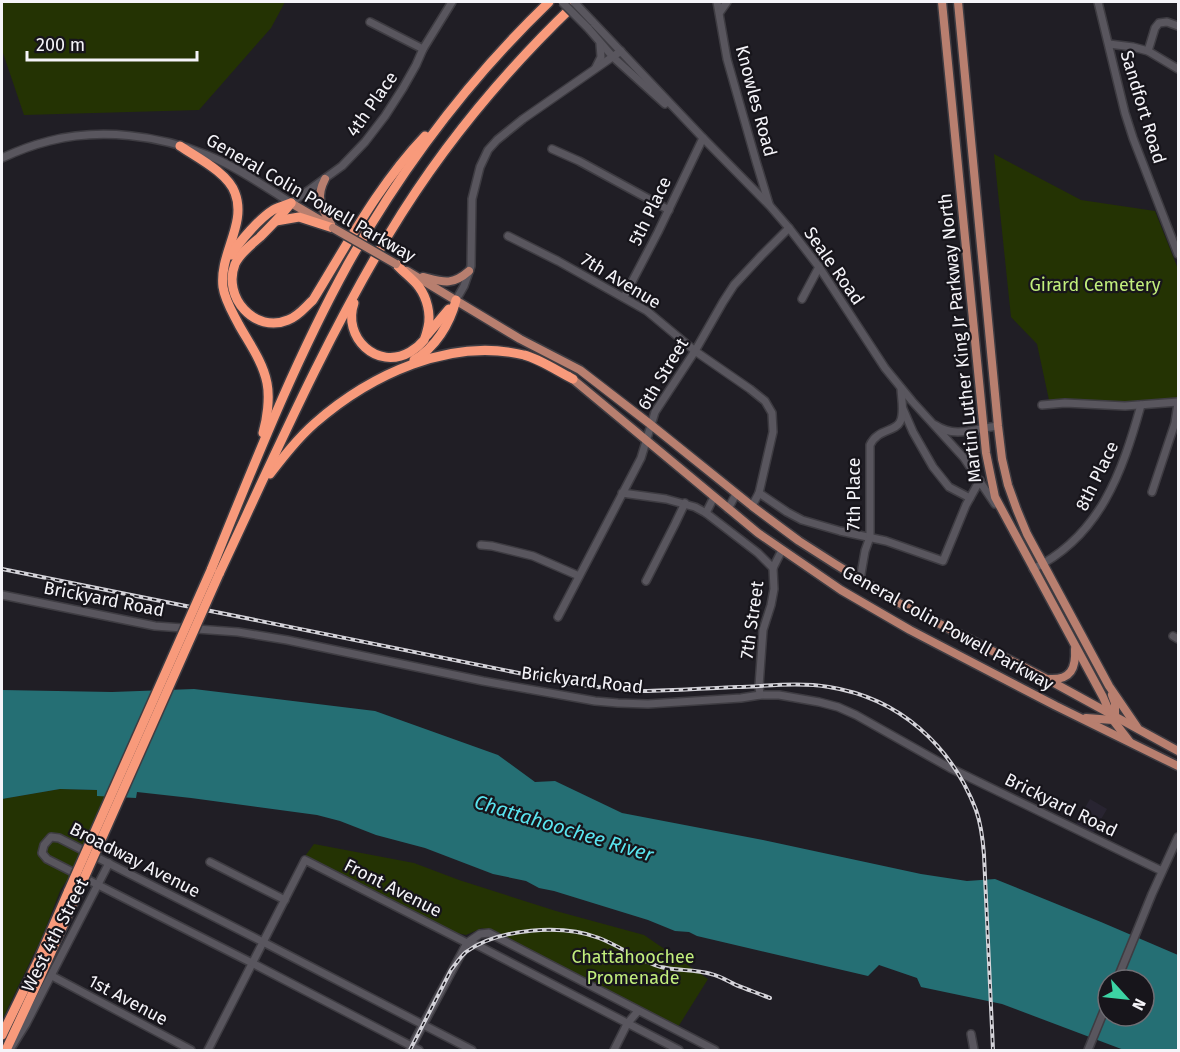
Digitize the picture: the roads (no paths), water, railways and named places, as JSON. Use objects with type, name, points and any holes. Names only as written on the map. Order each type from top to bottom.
[{"type":"highway","points":[[7,1050],[40,977],[73,892],[215,572],[256,461],[309,340],[349,264],[401,178],[456,104],[499,53],[549,2]]},
{"type":"highway","points":[[215,572],[259,488],[339,323],[409,203],[465,124],[516,63],[576,2]]},
{"type":"highway","points":[[291,203],[235,264],[232,278],[239,304],[248,314],[260,321],[273,323],[287,321],[299,314],[313,300],[386,183],[411,151],[456,104]]},
{"type":"highway","points":[[180,146],[222,175],[235,191],[238,220],[222,268],[223,289],[229,307],[261,365],[268,385],[267,418],[256,461]]},
{"type":"highway","points":[[222,268],[236,246],[258,223],[273,210],[291,203]]},
{"type":"highway","points":[[276,221],[299,217],[333,228]]},
{"type":"highway","points":[[396,264],[419,286],[426,300],[429,321],[424,339]]},
{"type":"highway","points":[[362,281],[351,311],[352,327],[366,348],[377,355],[391,358],[404,355],[416,348],[456,300]]},
{"type":"highway","points":[[398,370],[424,354],[434,343],[453,312],[456,300]]},
{"type":"highway","points":[[259,488],[291,447],[340,403],[369,384],[425,360],[462,351],[495,350],[526,355],[573,379]]},
{"type":"highway","points":[[2,1035],[73,892]]},
{"type":"main road","name":"Martin Luther King Jr Parkway North","points":[[942,2],[987,462],[994,497],[1113,717],[1131,744]]},
{"type":"main road","name":"Martin Luther King Jr Parkway North","points":[[957,2],[1002,459],[1012,498],[1027,534],[1109,686],[1139,730]]},
{"type":"main road","points":[[325,179],[319,199],[333,228]]},
{"type":"main road","name":"General Colin Powell Parkway","points":[[291,203],[520,339],[580,370],[736,494],[799,541],[860,580],[915,612],[1045,678],[1179,751]]},
{"type":"main road","points":[[414,275],[450,282],[459,279],[469,271]]},
{"type":"main road","name":"General Colin Powell Parkway","points":[[520,339],[573,379],[758,533],[841,590],[892,621],[1131,744],[1179,766]]},
{"type":"main road","points":[[1045,678],[1057,679],[1067,676],[1073,670],[1076,658],[1073,643],[1082,634]]},
{"type":"main road","points":[[1080,717],[1113,717],[1115,703],[1109,686]]},
{"type":"street","name":"4th Place","points":[[291,203],[342,165],[374,131],[403,88],[423,49],[452,2]]},
{"type":"street","name":"Seale Road","points":[[562,2],[621,51],[789,228],[819,267],[900,388],[964,458],[1005,518]]},
{"type":"street","name":"Seale Road","points":[[576,2],[599,42],[613,57],[703,138]]},
{"type":"street","name":"Knowles Road","points":[[717,2],[727,59],[770,206]]},
{"type":"street","points":[[720,12],[727,2]]},
{"type":"street","name":"Sandfort Road","points":[[1098,2],[1131,130],[1179,254]]},
{"type":"street","points":[[370,21],[423,49]]},
{"type":"street","points":[[1148,51],[1155,28],[1160,22],[1179,26]]},
{"type":"street","points":[[595,70],[601,57],[599,42]]},
{"type":"street","points":[[1108,44],[1148,51],[1179,69]]},
{"type":"street","points":[[456,300],[469,271],[472,244],[472,199],[480,167],[488,150],[523,119],[621,51]]},
{"type":"street","name":"General Colin Powell Parkway","points":[[2,158],[50,140],[90,135],[151,139],[200,152],[291,203]]},
{"type":"street","name":"5th Place","points":[[624,297],[703,138]]},
{"type":"street","points":[[552,149],[579,161],[669,210]]},
{"type":"street","name":"6th Street","points":[[558,617],[641,458],[655,411],[695,351],[734,285],[789,228]]},
{"type":"street","name":"7th Avenue","points":[[508,236],[647,311],[695,351],[750,389],[769,406],[774,419],[773,432],[759,493]]},
{"type":"street","points":[[802,298],[819,267]]},
{"type":"street","name":"7th Place","points":[[860,580],[870,537],[870,445],[881,432],[900,422],[902,415],[900,388]]},
{"type":"street","points":[[1042,405],[1065,403],[1141,405],[1178,402],[1175,423],[1152,492]]},
{"type":"street","points":[[901,404],[913,432],[933,467],[949,487],[970,498]]},
{"type":"street","name":"8th Place","points":[[1033,569],[1044,564],[1076,539],[1094,519],[1124,459],[1141,405]]},
{"type":"street","name":"Seale Road","points":[[928,420],[939,428],[958,433],[998,426]]},
{"type":"street","points":[[752,506],[759,493],[802,520],[886,541],[943,561],[980,480]]},
{"type":"street","points":[[622,493],[685,503],[706,513],[773,567]]},
{"type":"street","points":[[728,509],[736,494]]},
{"type":"street","points":[[706,513],[714,497]]},
{"type":"street","points":[[646,581],[685,503]]},
{"type":"street","points":[[481,545],[533,556],[579,576]]},
{"type":"street","name":"7th Street","points":[[760,695],[762,640],[774,589],[773,567],[782,550]]},
{"type":"street","name":"Brickyard Road","points":[[2,595],[155,626],[238,632],[270,637],[483,681],[595,700],[648,704],[780,695],[838,707],[950,768],[1162,871]]},
{"type":"street","name":"Broadway Avenue","points":[[413,1049],[45,857],[42,852],[45,843],[51,837],[57,837],[472,1050]]},
{"type":"street","points":[[1122,968],[1162,871],[1179,837]]},
{"type":"street","name":"Front Avenue","points":[[285,900],[304,860],[467,943],[477,945],[679,1050]]},
{"type":"street","points":[[208,1050],[285,900],[210,862]]},
{"type":"street","name":"West 4th Street","points":[[7,1050],[27,1023],[109,863]]},
{"type":"street","points":[[413,1049],[423,1025],[467,943],[480,934],[489,933],[715,1050]]},
{"type":"street","name":"1st Avenue","points":[[52,976],[191,1050]]},
{"type":"street","points":[[614,1050],[627,1024],[638,1011]]},
{"type":"street","points":[[1088,1050],[1097,1028]]},
{"type":"street","points":[[970,1034],[974,1050]]},
{"type":"water","name":"Chattahoochee River","points":[[194,689],[375,711],[498,755],[535,782],[555,781],[622,813],[921,874],[967,881],[995,879],[1178,955],[1178,1050],[1124,1050],[1002,1004],[921,987],[917,978],[879,965],[868,976],[697,936],[689,932],[675,931],[648,920],[539,888],[526,881],[493,874],[425,848],[376,835],[317,815],[137,792],[136,798],[97,796],[97,790],[60,789],[2,799],[2,690],[112,692]]},
{"type":"railway","points":[[2,569],[573,684],[642,691],[806,685],[829,687],[878,702],[900,714],[937,745],[952,765],[976,810],[984,855],[993,1050]]},
{"type":"railway","points":[[410,1050],[451,970],[462,956],[480,944],[513,933],[549,930],[584,934],[607,941],[653,964],[714,975],[770,998]]},
{"type":"park label","name":"Girard Cemetery","points":[[1095,285]]},
{"type":"park label","name":"Chattahoochee Promenade","points":[[633,967]]}]
